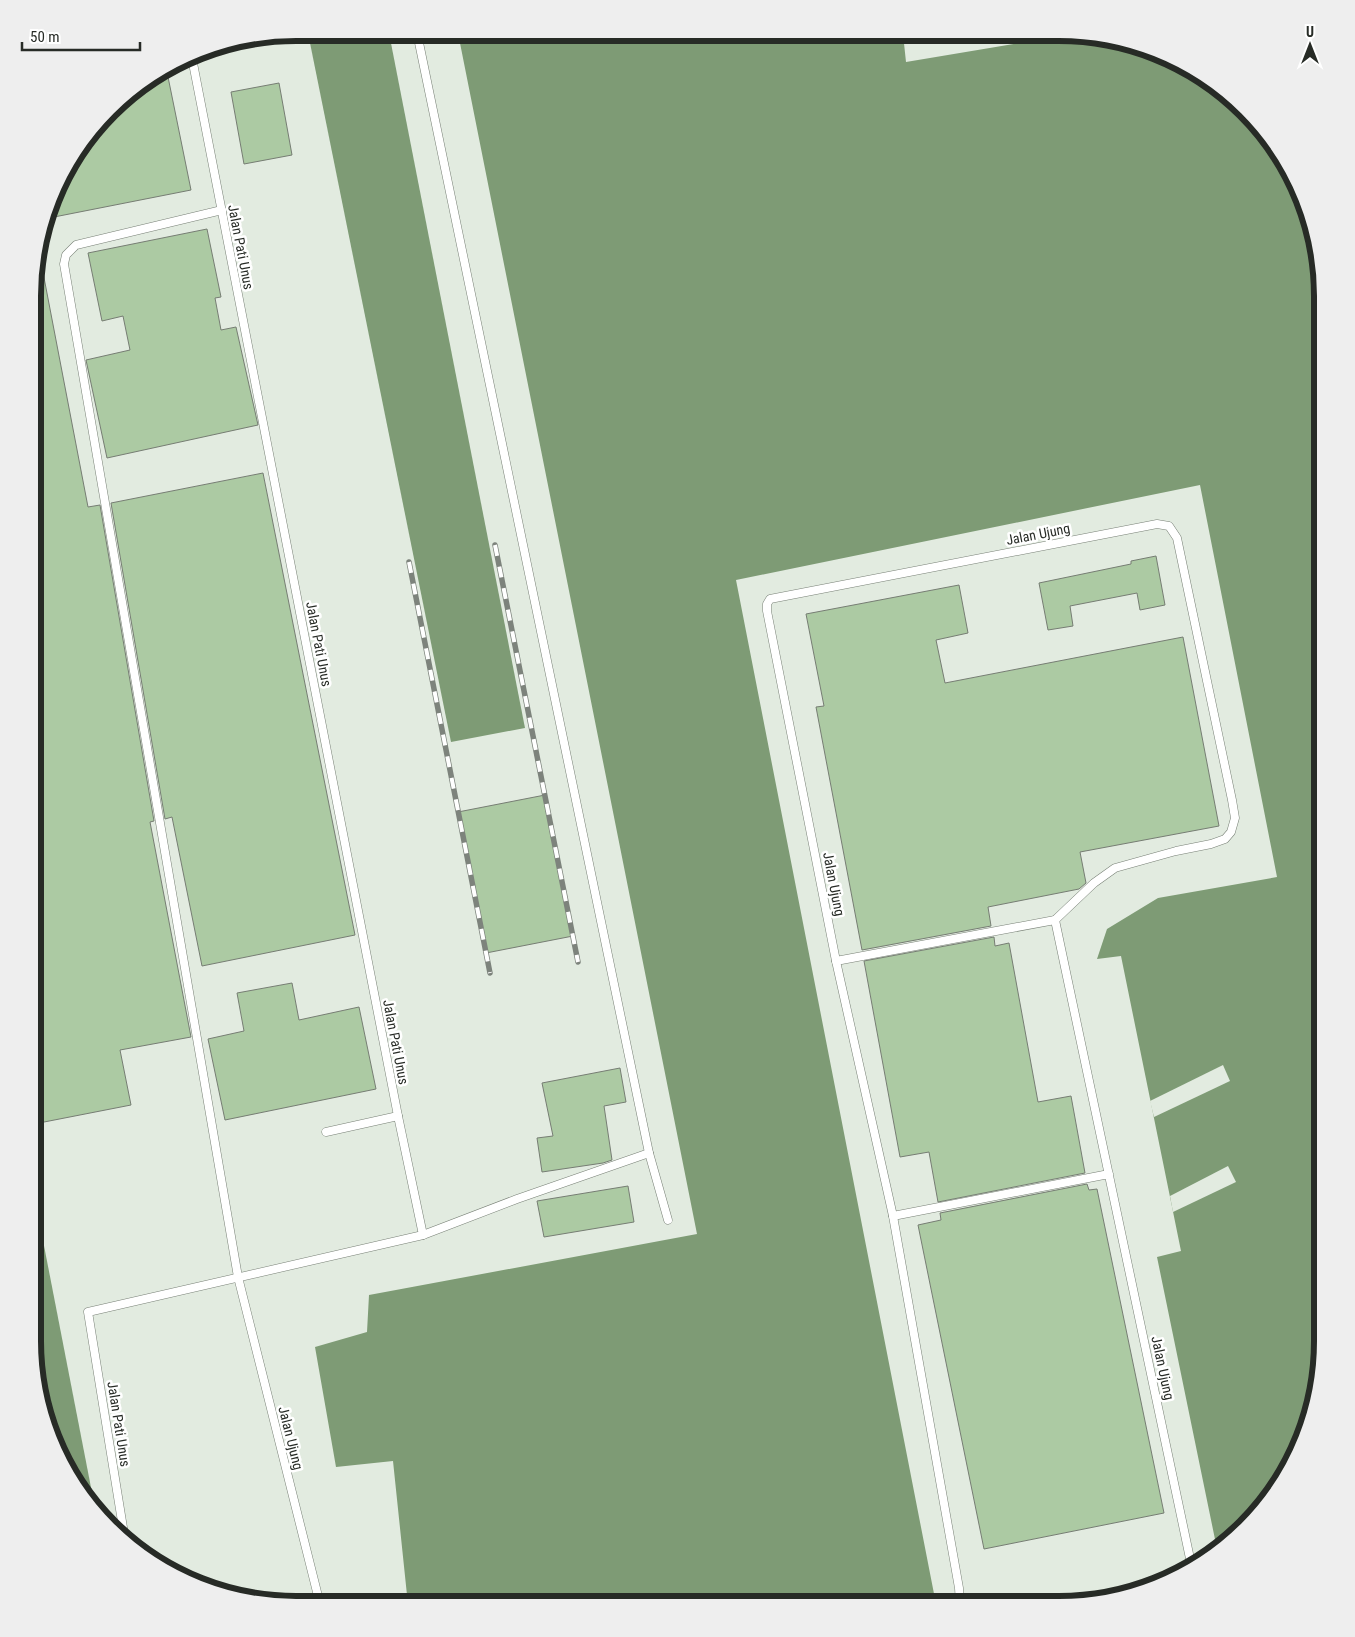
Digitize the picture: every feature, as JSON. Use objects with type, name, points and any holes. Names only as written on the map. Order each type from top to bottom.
[{"type":"lane","points":[[419,41],[649,1153],[668,1220]]},
{"type":"lane","name":"Jalan Pati Unus","points":[[193,63],[398,1116],[424,1235]]},
{"type":"lane","name":"Jalan Ujung","points":[[222,210],[76,245],[66,255],[64,264],[238,1277],[318,1596]]},
{"type":"lane","name":"Jalan Ujung","points":[[960,1596],[893,1216],[836,961],[766,604],[770,599],[1157,524],[1169,526],[1176,538],[1235,818],[1231,832],[1225,839],[1114,868],[1094,883],[1055,920],[1190,1559]]},
{"type":"lane","points":[[836,961],[1055,920]]},
{"type":"lane","points":[[326,1132],[398,1116]]},
{"type":"lane","points":[[238,1277],[424,1235],[517,1199],[649,1153]]},
{"type":"lane","points":[[893,1216],[1109,1174]]},
{"type":"lane","name":"Jalan Pati Unus","points":[[122,1527],[88,1312],[238,1277]]},
{"type":"shaded area","points":[[310,41],[391,41],[525,728],[451,742]]},
{"type":"shaded area","points":[[460,41],[904,41],[906,62],[1032,41],[1059,41],[1109,46],[1157,61],[1172,67],[1201,84],[1227,104],[1251,128],[1271,154],[1288,183],[1294,198],[1305,230],[1312,263],[1314,296],[1314,1341],[1309,1391],[1294,1439],[1288,1454],[1271,1483],[1251,1509],[1216,1542],[1157,1257],[1181,1251],[1121,956],[1097,959],[1107,929],[1158,898],[1277,877],[1200,485],[736,580],[934,1596],[407,1596],[393,1461],[336,1467],[315,1347],[367,1332],[369,1295],[697,1234]]},
{"type":"shaded area","points":[[41,1230],[92,1494],[67,1454],[55,1423],[46,1391],[41,1341]]},
{"type":"pier","points":[[1223,1065],[1230,1081],[1154,1117],[1150,1101]]},
{"type":"pier","points":[[1228,1166],[1236,1182],[1173,1212],[1170,1196]]},
{"type":"building","points":[[168,75],[191,190],[54,217],[75,168],[104,128],[128,104]]},
{"type":"building","points":[[279,83],[292,155],[244,164],[231,92]]},
{"type":"building","points":[[207,229],[221,297],[215,298],[221,330],[236,327],[258,425],[107,458],[86,360],[130,350],[123,316],[102,321],[88,253]]},
{"type":"building","points":[[43,270],[88,507],[100,505],[154,821],[150,822],[191,1037],[120,1050],[131,1105],[41,1123],[41,296]]},
{"type":"building","points":[[263,473],[355,935],[202,966],[172,817],[165,819],[111,503]]},
{"type":"building","points":[[1156,556],[1165,605],[1140,610],[1137,593],[1070,606],[1073,626],[1048,630],[1039,583],[1131,564],[1131,561]]},
{"type":"building","points":[[959,585],[968,633],[936,640],[945,683],[1183,637],[1219,826],[1080,852],[1086,883],[1079,889],[988,907],[991,926],[862,950],[816,707],[824,706],[806,614]]},
{"type":"building","points":[[545,795],[573,936],[486,953],[458,812]]},
{"type":"building","points":[[994,937],[995,946],[1009,943],[1038,1102],[1071,1096],[1085,1173],[938,1202],[929,1152],[900,1157],[864,961]]},
{"type":"building","points":[[292,983],[299,1020],[359,1007],[376,1089],[225,1120],[208,1039],[244,1031],[237,993]]},
{"type":"building","points":[[620,1068],[626,1102],[604,1106],[612,1160],[542,1172],[537,1138],[553,1136],[542,1083]]},
{"type":"building","points":[[1087,1184],[1089,1190],[1097,1189],[1164,1513],[984,1549],[918,1225],[941,1220],[940,1213]]},
{"type":"building","points":[[628,1186],[634,1222],[544,1237],[537,1201]]},
{"type":"railway","points":[[495,545],[578,962]]},
{"type":"railway","points":[[409,562],[490,973]]}]
